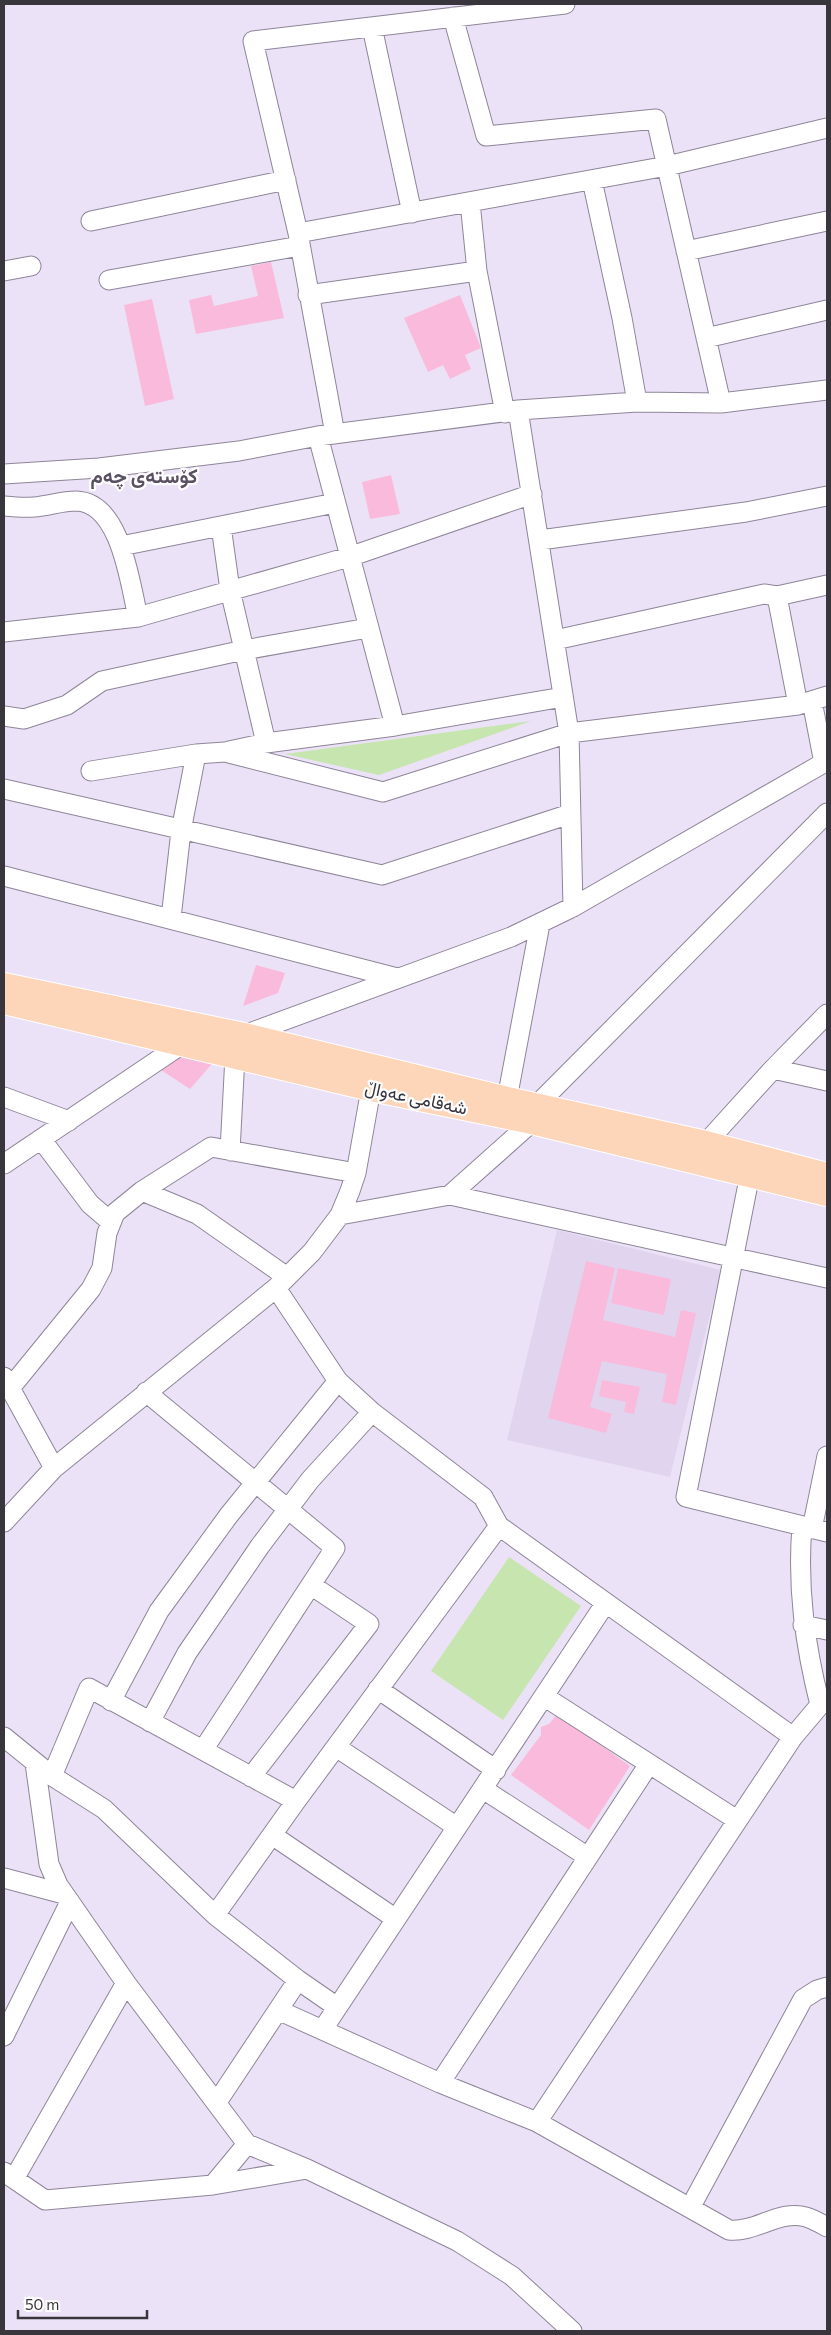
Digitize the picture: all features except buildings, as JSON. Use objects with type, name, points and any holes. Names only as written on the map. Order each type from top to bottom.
[{"type":"main road","name":"شەقامی عەواڵ","points":[[4,985],[203,1028],[239,1045],[371,1089],[534,1113],[706,1143],[827,1175]]},
{"type":"main road","name":"شەقامی عەواڵ","points":[[4,1002],[185,1044],[239,1045],[507,1099],[534,1113],[827,1194]]},
{"type":"street","points":[[395,726],[335,503],[299,240],[253,42],[565,4]]},
{"type":"street","points":[[452,17],[486,136],[656,119],[721,403]]},
{"type":"street","points":[[372,27],[412,213]]},
{"type":"street","points":[[109,280],[299,240],[412,213],[667,166],[827,128]]},
{"type":"street","points":[[91,221],[286,180]]},
{"type":"street","points":[[592,180],[622,318],[637,402]]},
{"type":"street","points":[[470,202],[477,271],[532,494],[569,733],[574,907]]},
{"type":"street","points":[[686,251],[827,221]]},
{"type":"street","points":[[4,271],[31,266]]},
{"type":"street","points":[[308,295],[477,271]]},
{"type":"street","points":[[706,338],[827,310]]},
{"type":"street","points":[[4,474],[146,462],[239,451],[326,435],[512,411],[637,402],[721,403],[827,390]]},
{"type":"street","points":[[4,632],[138,618],[349,557],[532,494]]},
{"type":"street","points":[[540,540],[746,512],[827,496]]},
{"type":"street","points":[[4,506],[33,507],[77,501],[97,508],[121,546],[138,618]]},
{"type":"street","points":[[121,546],[335,503]]},
{"type":"street","points":[[4,521],[33,507]]},
{"type":"street","points":[[221,526],[230,590],[266,743]]},
{"type":"street","points":[[554,640],[764,594],[777,596],[827,585]]},
{"type":"street","points":[[230,1150],[239,1045],[397,978],[510,938],[540,924],[574,907],[825,762],[812,700],[777,596]]},
{"type":"street","points":[[4,716],[24,720],[66,705],[102,681],[244,650],[368,628]]},
{"type":"street","points":[[91,771],[196,754],[225,752],[266,743],[395,726],[563,697]]},
{"type":"street","points":[[225,752],[383,792],[569,733],[812,700]]},
{"type":"street","points":[[172,918],[180,831],[196,754]]},
{"type":"street","points":[[4,789],[180,831],[382,875],[570,814]]},
{"type":"street","points":[[450,1195],[534,1113],[827,813]]},
{"type":"street","points":[[4,876],[172,918],[397,978]]},
{"type":"street","points":[[507,1099],[540,924]]},
{"type":"street","points":[[706,1143],[773,1069],[827,1014]]},
{"type":"street","points":[[4,1164],[185,1044],[203,1028]]},
{"type":"street","points":[[773,1069],[827,1082]]},
{"type":"street","points":[[4,1522],[54,1468],[282,1283],[312,1252],[340,1215],[356,1173],[371,1089]]},
{"type":"street","points":[[4,1097],[68,1121]]},
{"type":"street","points":[[41,1139],[90,1204],[111,1222]]},
{"type":"street","points":[[54,1468],[7,1381],[91,1289],[102,1268],[111,1222],[121,1207],[211,1147],[356,1173]]},
{"type":"street","points":[[750,1174],[732,1256],[686,1497],[814,1529]]},
{"type":"street","points":[[142,1192],[197,1214],[282,1283],[338,1380],[372,1412],[483,1497],[499,1526],[605,1604],[792,1736]]},
{"type":"street","points":[[340,1215],[450,1195],[827,1278]]},
{"type":"street","points":[[111,1701],[159,1611],[229,1515],[257,1483],[338,1380]]},
{"type":"street","points":[[146,1392],[335,1548],[203,1750]]},
{"type":"street","points":[[150,1722],[187,1654],[260,1546],[310,1480],[372,1412]]},
{"type":"street","points":[[537,2122],[792,1736],[824,1705],[803,1625],[800,1575],[814,1529],[827,1456]]},
{"type":"street","points":[[215,1915],[296,1801],[499,1526]]},
{"type":"street","points":[[252,1777],[369,1624],[311,1585]]},
{"type":"street","points":[[322,2029],[545,1697],[605,1604]]},
{"type":"street","points":[[803,1625],[827,1630]]},
{"type":"street","points":[[52,1776],[89,1688],[296,1801]]},
{"type":"street","points":[[378,1689],[496,1770]]},
{"type":"street","points":[[545,1697],[737,1820]]},
{"type":"street","points":[[4,1737],[52,1776],[104,1808],[215,1915],[298,1980],[337,2007]]},
{"type":"street","points":[[336,1747],[457,1827]]},
{"type":"street","points":[[35,1763],[49,1864],[67,1898],[126,1983],[247,2144],[307,2169],[476,2251],[512,2276],[572,2331]]},
{"type":"street","points":[[440,2083],[649,1764]]},
{"type":"street","points":[[483,1789],[588,1857]]},
{"type":"street","points":[[272,1835],[396,1919]]},
{"type":"street","points":[[4,1878],[67,1898]]},
{"type":"street","points":[[4,2036],[67,1898]]},
{"type":"street","points":[[217,2102],[298,1980]]},
{"type":"street","points":[[126,1983],[9,2176],[45,2200],[213,2185],[307,2169]]},
{"type":"street","points":[[690,2208],[803,1999],[817,1990],[827,1988]]},
{"type":"street","points":[[278,2010],[440,2083],[537,2122],[729,2230],[738,2231],[779,2218],[797,2216],[806,2217],[827,2227]]},
{"type":"street","points":[[213,2185],[247,2144]]},
{"type":"shaded area","points":[[557,1230],[721,1270],[670,1477],[507,1440]]},
{"type":"green space","points":[[531,721],[379,775],[285,754]]},
{"type":"green space","points":[[509,1557],[581,1606],[503,1720],[431,1671]]},
{"type":"district","name":"کۆستەی چەم","points":[[144,476]]}]
